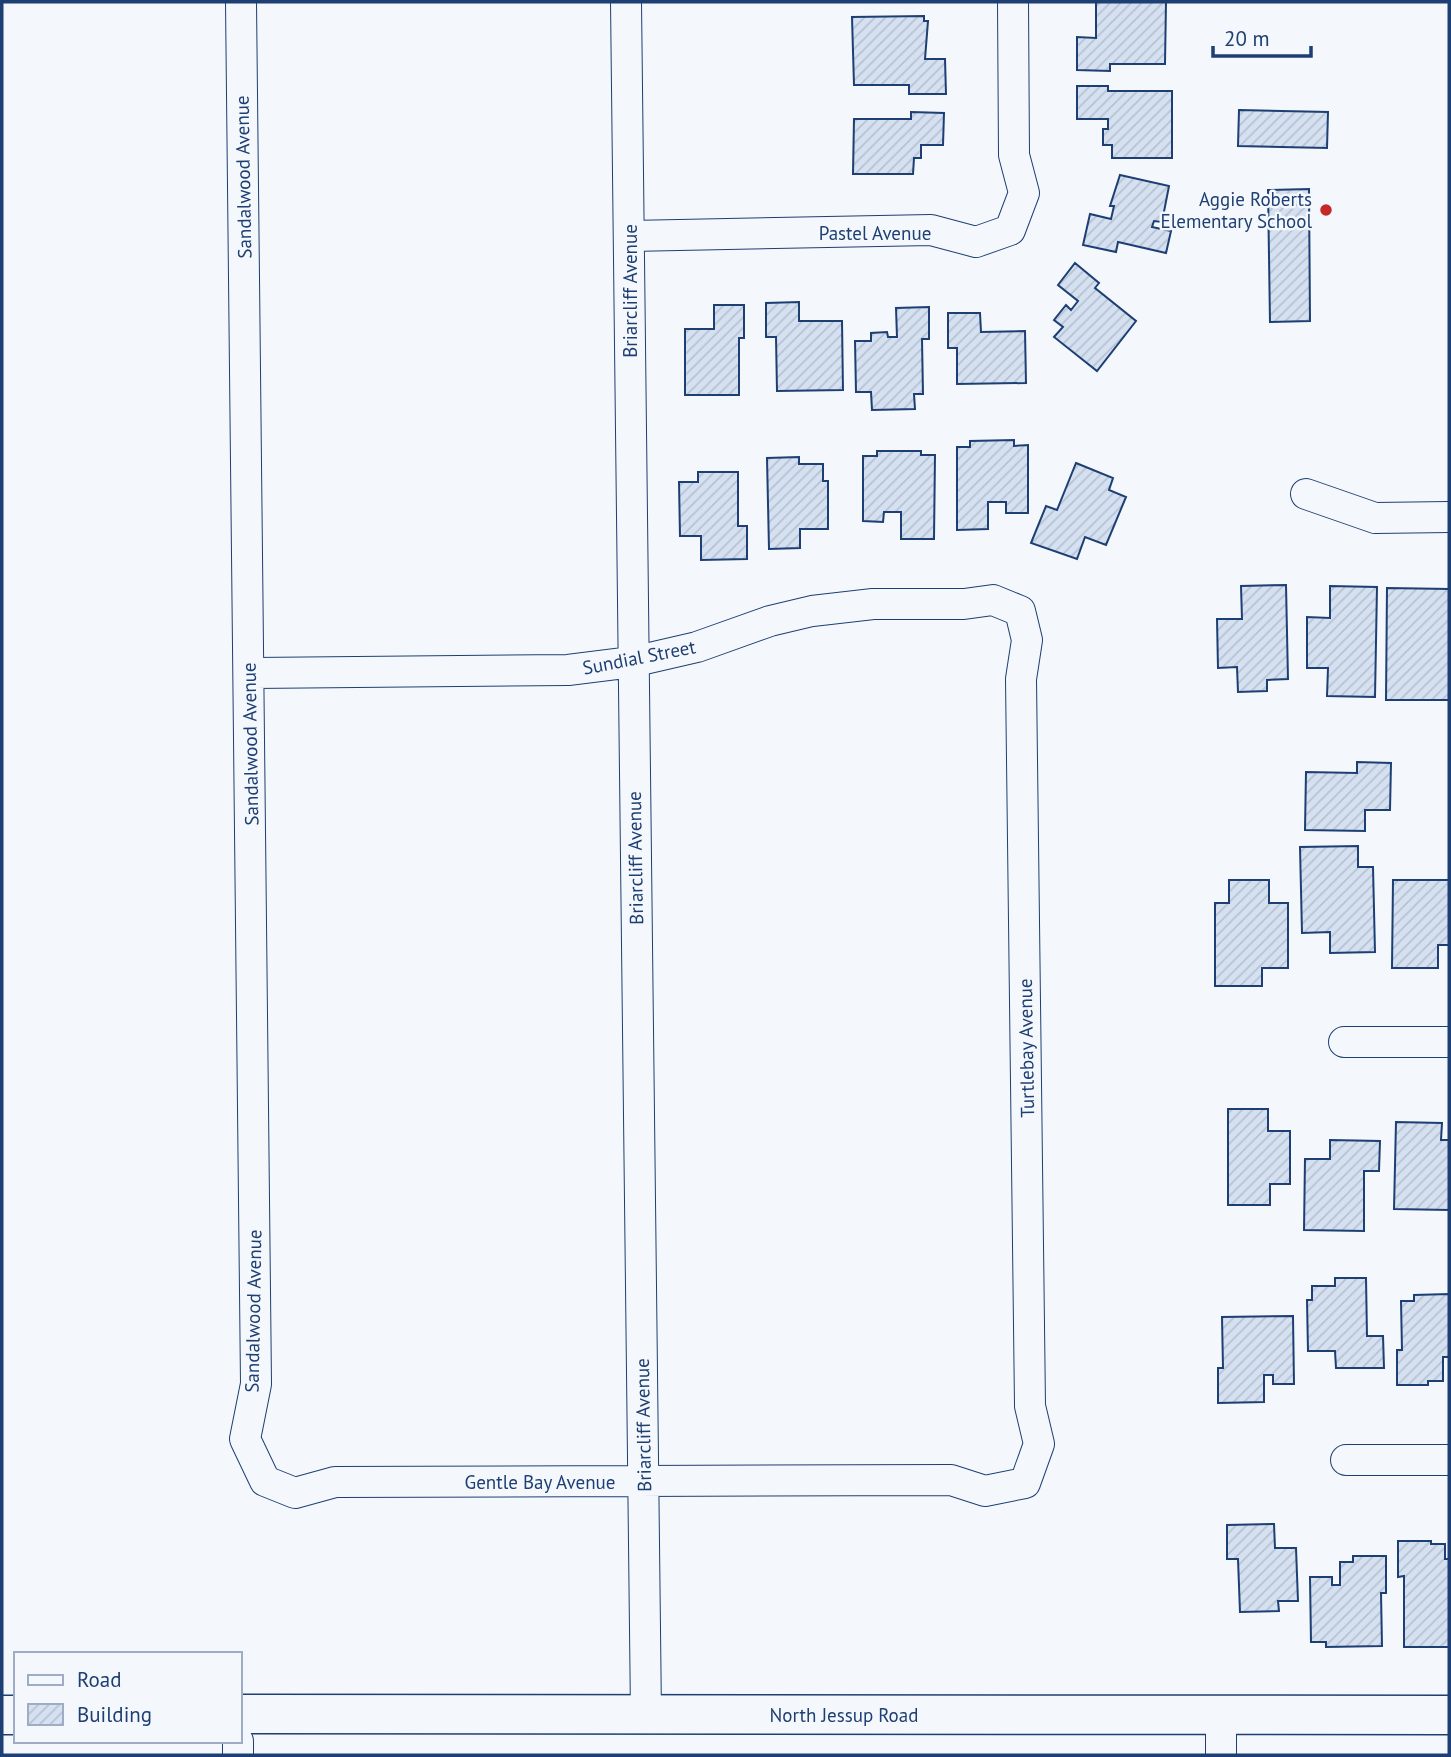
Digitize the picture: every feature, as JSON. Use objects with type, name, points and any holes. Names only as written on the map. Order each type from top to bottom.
[{"type":"street","name":"Sandalwood Avenue","points":[[241,2],[256,1384],[246,1438],[265,1481]]},
{"type":"street","name":"Briarcliff Avenue","points":[[626,2],[646,1715]]},
{"type":"street","name":"Pastel Avenue","points":[[630,236],[932,230],[976,242],[1010,230],[1024,193],[1014,155],[1013,2]]},
{"type":"street","points":[[1306,495],[1375,518],[1449,517]]},
{"type":"street","name":"Sundial Street","points":[[250,673],[568,670],[632,662],[697,647],[770,621],[812,611],[873,604],[964,604],[993,600],[1020,611]]},
{"type":"street","name":"Turtlebay Avenue","points":[[1020,611],[1027,640],[1021,679],[1030,1406],[1039,1444],[1025,1483]]},
{"type":"street","points":[[1344,1042],[1449,1042]]},
{"type":"street","points":[[1346,1460],[1449,1460]]},
{"type":"street","name":"Gentle Bay Avenue","points":[[265,1481],[295,1493],[335,1482],[951,1480],[985,1491],[1025,1483]]},
{"type":"street","name":"North Jessup Road","points":[[242,1714],[1449,1715]]},
{"type":"street","points":[[1221,1715],[1221,1755]]},
{"type":"building","points":[[1096,2],[1166,2],[1165,64],[1110,64],[1110,71],[1077,70],[1077,37],[1096,38]]},
{"type":"building","points":[[924,16],[924,21],[928,21],[925,59],[945,59],[946,94],[909,94],[909,85],[854,85],[852,17]]},
{"type":"building","points":[[1077,86],[1108,86],[1108,91],[1172,91],[1172,158],[1112,158],[1112,145],[1103,145],[1103,129],[1108,129],[1108,119],[1077,119]]},
{"type":"building","points":[[1239,110],[1328,112],[1327,148],[1238,146]]},
{"type":"building","points":[[911,112],[944,113],[943,145],[921,145],[921,158],[914,158],[913,174],[853,174],[854,119],[911,119]]},
{"type":"building","points":[[1120,175],[1169,186],[1162,222],[1154,221],[1152,227],[1171,231],[1166,253],[1118,242],[1116,252],[1083,245],[1090,214],[1111,219],[1114,206],[1110,206]]},
{"type":"building","points":[[1309,189],[1310,321],[1270,322],[1268,190]]},
{"type":"building","points":[[1075,263],[1099,283],[1095,288],[1136,321],[1097,371],[1054,337],[1063,327],[1054,320],[1066,305],[1071,310],[1078,301],[1058,285]]},
{"type":"building","points":[[799,302],[799,321],[842,321],[843,390],[777,391],[776,337],[766,337],[766,303]]},
{"type":"building","points":[[714,305],[744,305],[744,338],[739,338],[739,395],[685,395],[685,329],[714,329]]},
{"type":"building","points":[[929,307],[929,339],[922,339],[923,394],[914,394],[915,409],[872,410],[871,392],[856,392],[855,341],[871,341],[871,333],[887,332],[888,337],[897,337],[896,308]]},
{"type":"building","points":[[948,313],[980,313],[981,332],[1025,331],[1026,383],[957,384],[957,348],[948,348]]},
{"type":"building","points":[[1014,440],[1014,446],[1028,445],[1028,513],[1006,513],[1006,502],[988,502],[988,529],[957,530],[957,447],[970,447],[970,441]]},
{"type":"building","points":[[877,451],[921,451],[921,455],[935,455],[934,539],[901,539],[901,512],[884,512],[883,522],[863,521],[863,456],[877,456]]},
{"type":"building","points":[[799,457],[799,464],[823,464],[823,481],[828,481],[828,529],[800,529],[800,548],[769,549],[767,458]]},
{"type":"building","points":[[1076,463],[1113,478],[1109,490],[1126,497],[1106,545],[1085,537],[1077,559],[1031,543],[1046,506],[1057,510]]},
{"type":"building","points":[[698,472],[738,472],[738,526],[747,526],[747,559],[701,560],[701,536],[680,536],[679,482],[698,482]]},
{"type":"building","points":[[1286,585],[1288,679],[1267,680],[1267,691],[1238,692],[1237,667],[1218,668],[1217,619],[1242,619],[1241,586]]},
{"type":"building","points":[[1330,586],[1377,587],[1375,697],[1327,696],[1328,668],[1307,668],[1307,617],[1330,618]]},
{"type":"building","points":[[1387,588],[1449,589],[1449,700],[1386,700]]},
{"type":"building","points":[[1357,762],[1391,763],[1390,810],[1365,810],[1365,831],[1305,830],[1306,772],[1357,773]]},
{"type":"building","points":[[1358,846],[1358,867],[1373,867],[1375,952],[1330,953],[1330,932],[1302,933],[1300,847]]},
{"type":"building","points":[[1229,880],[1269,880],[1269,903],[1288,903],[1288,968],[1262,968],[1262,986],[1215,986],[1215,903],[1229,903]]},
{"type":"building","points":[[1393,880],[1449,880],[1449,945],[1438,945],[1438,968],[1392,968]]},
{"type":"building","points":[[1228,1109],[1268,1109],[1268,1131],[1290,1131],[1290,1184],[1270,1184],[1270,1205],[1228,1205]]},
{"type":"building","points":[[1396,1122],[1442,1123],[1441,1140],[1449,1140],[1449,1210],[1394,1209]]},
{"type":"building","points":[[1330,1140],[1380,1141],[1379,1171],[1364,1171],[1364,1231],[1304,1230],[1305,1159],[1330,1159]]},
{"type":"building","points":[[1335,1278],[1366,1278],[1367,1336],[1383,1336],[1384,1368],[1336,1368],[1335,1351],[1308,1351],[1307,1300],[1312,1300],[1312,1286],[1335,1286]]},
{"type":"building","points":[[1449,1294],[1449,1357],[1443,1357],[1443,1381],[1428,1381],[1428,1385],[1397,1385],[1397,1350],[1402,1350],[1401,1301],[1414,1301],[1414,1295]]},
{"type":"building","points":[[1293,1316],[1294,1384],[1273,1384],[1273,1375],[1264,1375],[1264,1402],[1218,1403],[1218,1368],[1223,1368],[1222,1317]]},
{"type":"building","points":[[1274,1524],[1275,1548],[1296,1548],[1298,1601],[1278,1601],[1279,1611],[1240,1612],[1238,1559],[1227,1559],[1227,1525]]},
{"type":"building","points":[[1398,1541],[1431,1541],[1431,1544],[1445,1544],[1445,1559],[1449,1559],[1449,1647],[1404,1647],[1404,1576],[1398,1577]]},
{"type":"building","points":[[1353,1556],[1386,1556],[1386,1593],[1381,1593],[1382,1646],[1326,1647],[1326,1642],[1311,1642],[1310,1577],[1332,1577],[1332,1585],[1340,1585],[1340,1562],[1353,1562]]},
{"type":"place","name":"Aggie Roberts Elementary School","points":[[1326,210]]}]
